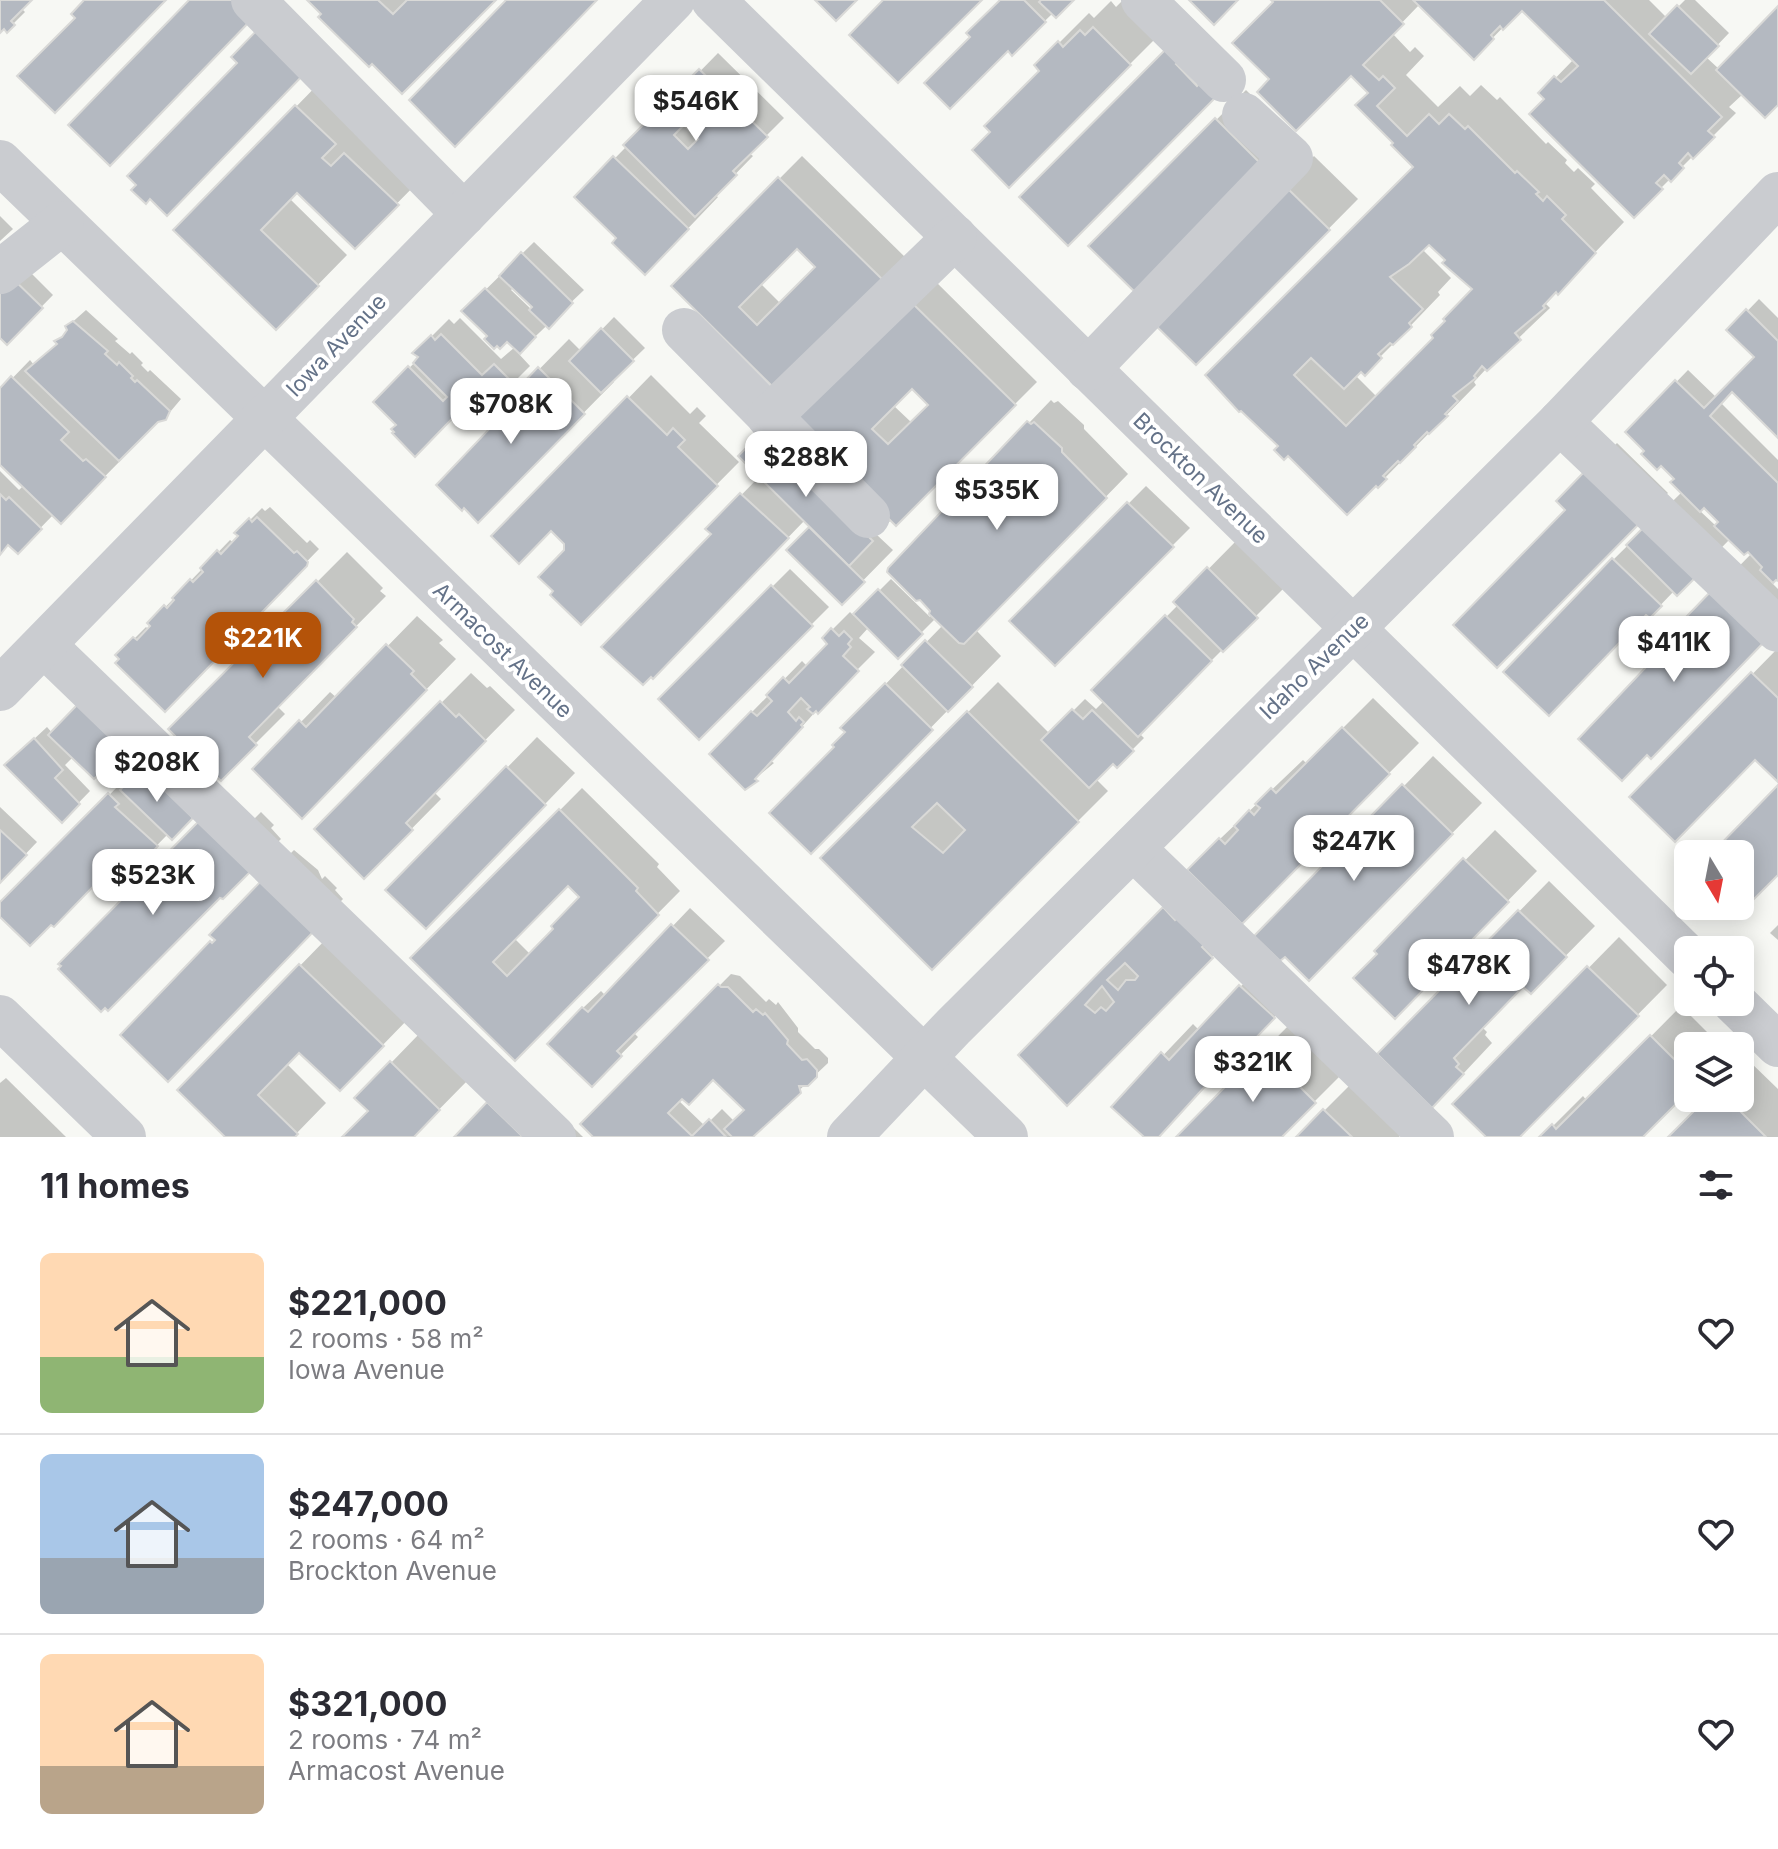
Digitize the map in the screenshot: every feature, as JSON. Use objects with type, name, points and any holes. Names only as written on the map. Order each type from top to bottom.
[{"type":"street","points":[[253,0],[464,214]]},
{"type":"street","name":"Iowa Avenue","points":[[0,689],[673,0]]},
{"type":"street","name":"Brockton Avenue","points":[[713,0],[1674,943]]},
{"type":"street","points":[[1088,369],[1291,158],[1143,0]]},
{"type":"street","name":"Armacost Avenue","points":[[0,162],[1006,1137]]},
{"type":"street","name":"Idaho Avenue","points":[[849,1137],[925,1056],[1303,676],[1770,219]]},
{"type":"street","points":[[0,272],[62,223]]},
{"type":"street","points":[[769,417],[955,237]]},
{"type":"street","points":[[684,330],[868,516]]},
{"type":"street","points":[[1560,422],[1778,630]]},
{"type":"street","points":[[44,645],[554,1137]]},
{"type":"street","points":[[1133,848],[1432,1137]]},
{"type":"street","points":[[1748,1016],[1778,1045]]},
{"type":"street","points":[[0,1017],[124,1137]]},
{"type":"building","points":[[0,0],[32,0],[11,21],[15,25],[7,33],[4,29],[0,33]]},
{"type":"building","points":[[84,0],[166,0],[55,113],[17,76],[75,18],[71,14]]},
{"type":"building","points":[[189,0],[234,0],[253,18],[110,166],[68,125]]},
{"type":"building","points":[[307,0],[378,0],[393,14],[407,0],[496,0],[402,94],[318,17],[321,14]]},
{"type":"building","points":[[506,0],[597,0],[455,147],[409,100]]},
{"type":"building","points":[[815,0],[857,0],[836,21]]},
{"type":"building","points":[[883,0],[982,0],[898,83],[849,35]]},
{"type":"building","points":[[1000,0],[1024,0],[1046,22],[1012,56],[1008,51],[950,109],[924,83],[970,37],[966,33]]},
{"type":"building","points":[[1074,0],[1056,18],[1039,2]]},
{"type":"building","points":[[1189,0],[1238,0],[1214,25]]},
{"type":"building","points":[[1271,0],[1380,0],[1404,24],[1363,65],[1379,80],[1383,76],[1395,88],[1377,106],[1407,136],[1429,114],[1439,124],[1449,114],[1465,129],[1468,126],[1515,173],[1517,171],[1539,192],[1536,194],[1543,201],[1547,196],[1566,215],[1562,219],[1596,253],[1558,295],[1556,292],[1543,306],[1545,308],[1515,333],[1521,340],[1487,371],[1482,366],[1474,376],[1476,378],[1453,396],[1458,401],[1445,414],[1448,416],[1429,434],[1427,432],[1400,463],[1398,461],[1383,476],[1387,479],[1347,515],[1288,456],[1284,460],[1274,450],[1278,446],[1239,412],[1205,375],[1413,167],[1355,105],[1368,93],[1351,76],[1296,131],[1257,92],[1269,79],[1232,43],[1273,2]],"holes":[[[1429,245],[1445,260],[1442,263],[1472,289],[1443,319],[1445,321],[1431,335],[1433,338],[1346,426],[1294,375],[1311,358],[1344,389],[1361,372],[1365,376],[1382,358],[1378,354],[1412,327],[1409,323],[1423,309],[1390,277]]]},
{"type":"building","points":[[1413,0],[1604,0],[1722,117],[1708,131],[1715,137],[1693,159],[1688,153],[1679,163],[1684,168],[1671,182],[1664,175],[1656,183],[1663,189],[1634,218],[1529,114],[1544,99],[1538,93],[1554,76],[1561,82],[1578,66],[1522,11],[1503,30],[1500,26],[1491,35],[1494,39],[1474,60]]},
{"type":"building","points":[[1677,5],[1719,46],[1691,74],[1649,34]]},
{"type":"building","points":[[1778,6],[1778,105],[1765,118],[1716,70]]},
{"type":"building","points":[[261,26],[308,70],[167,216],[150,199],[146,204],[131,190],[136,185],[127,176],[237,63],[231,57]]},
{"type":"building","points":[[1093,27],[1131,65],[1009,188],[972,150],[990,132],[984,126],[1039,71],[1034,65],[1058,41],[1063,47],[1080,30],[1085,35]]},
{"type":"building","points":[[1168,47],[1181,60],[1176,64],[1197,86],[1203,80],[1218,95],[1068,246],[1019,197]]},
{"type":"building","points":[[699,69],[768,137],[733,171],[737,175],[695,217],[623,145]],"holes":[[[684,125],[698,139],[688,149],[674,135]]]},
{"type":"building","points":[[295,105],[336,144],[322,158],[331,166],[344,153],[399,205],[355,249],[297,193],[261,230],[319,286],[276,330],[173,230]]},
{"type":"building","points":[[1215,118],[1267,170],[1140,297],[1088,246]]},
{"type":"building","points":[[613,156],[689,229],[645,275],[612,243],[616,238],[574,197]]},
{"type":"building","points":[[778,177],[886,283],[778,392],[671,286]],"holes":[[[797,249],[815,267],[757,325],[739,307]]]},
{"type":"building","points":[[1283,184],[1330,230],[1196,365],[1149,319]]},
{"type":"building","points":[[521,252],[573,303],[549,329],[529,310],[532,307],[499,276]]},
{"type":"building","points":[[7,273],[43,308],[7,345],[0,338],[0,279]]},
{"type":"building","points":[[485,288],[536,337],[520,354],[507,342],[500,349],[497,346],[494,349],[484,339],[487,336],[461,311]]},
{"type":"building","points":[[906,297],[1016,405],[896,526],[786,417]],"holes":[[[912,389],[928,405],[888,444],[872,429]]]},
{"type":"building","points":[[1746,309],[1778,341],[1778,438],[1732,392],[1710,416],[1778,483],[1778,581],[1773,583],[1748,552],[1744,555],[1714,526],[1718,522],[1704,508],[1700,512],[1670,482],[1674,479],[1661,466],[1657,470],[1641,454],[1644,451],[1625,432],[1675,380],[1704,408],[1754,357],[1726,330]]},
{"type":"building","points":[[73,321],[108,351],[105,354],[117,365],[119,362],[135,382],[137,380],[170,411],[166,420],[158,422],[119,461],[25,371],[57,344],[54,341],[62,337],[67,330],[65,326]]},
{"type":"building","points":[[601,328],[634,361],[601,393],[569,361]]},
{"type":"building","points":[[441,334],[482,375],[494,364],[514,384],[491,408],[476,394],[415,457],[392,433],[391,429],[396,425],[373,402],[408,366],[443,401],[447,397],[413,363],[418,357],[412,353],[431,335],[435,340]]},
{"type":"building","points":[[538,367],[585,414],[478,523],[436,485],[513,404],[508,399]]},
{"type":"building","points":[[11,376],[69,432],[61,440],[106,477],[61,524],[0,465],[0,388]]},
{"type":"building","points":[[627,396],[667,435],[673,428],[685,440],[678,447],[718,486],[581,625],[550,595],[553,591],[538,577],[564,550],[564,544],[551,531],[519,564],[491,536]]},
{"type":"building","points":[[1027,421],[1031,424],[1034,422],[1062,448],[1062,452],[1107,498],[964,644],[959,643],[929,614],[930,611],[920,600],[916,601],[887,572],[888,568]]},
{"type":"building","points":[[762,432],[873,541],[849,566],[738,456]]},
{"type":"building","points":[[1585,471],[1639,524],[1497,668],[1453,625],[1565,510],[1556,501]]},
{"type":"building","points":[[740,493],[789,538],[653,679],[651,677],[643,685],[601,647],[711,534],[705,529]]},
{"type":"building","points":[[0,494],[6,500],[9,497],[42,529],[18,554],[8,545],[0,555]]},
{"type":"building","points":[[1127,502],[1174,547],[1055,666],[1009,621]]},
{"type":"building","points":[[257,517],[294,553],[297,551],[308,562],[307,566],[165,712],[115,663],[119,659],[115,655],[133,637],[137,640],[150,626],[147,623],[164,605],[167,608],[190,579],[193,582],[203,572],[200,568],[217,550],[221,554],[238,536],[234,533],[249,518],[252,522]]},
{"type":"building","points":[[1650,521],[1702,571],[1677,596],[1626,545]]},
{"type":"building","points":[[809,527],[865,582],[842,605],[786,550]]},
{"type":"building","points":[[1612,558],[1662,606],[1650,618],[1646,615],[1549,716],[1503,672]]},
{"type":"building","points":[[1207,567],[1258,618],[1223,652],[1173,602]]},
{"type":"building","points":[[316,580],[354,619],[352,622],[357,627],[249,737],[257,745],[221,781],[168,729]]},
{"type":"building","points":[[771,585],[813,626],[699,740],[658,699]]},
{"type":"building","points":[[1715,587],[1768,638],[1651,759],[1647,755],[1622,781],[1578,739],[1665,647],[1661,643]]},
{"type":"building","points":[[878,589],[923,634],[898,659],[853,614]]},
{"type":"building","points":[[1165,615],[1212,661],[1138,737],[1091,690]]},
{"type":"building","points":[[831,628],[839,636],[844,631],[852,639],[848,644],[851,647],[843,656],[859,671],[818,714],[807,709],[810,707],[801,698],[788,712],[796,721],[799,717],[804,722],[803,727],[755,779],[758,781],[745,790],[709,754],[751,711],[757,716],[772,701],[766,695],[783,677],[789,683],[827,644],[822,638]]},
{"type":"building","points":[[925,640],[973,687],[948,712],[901,665]]},
{"type":"building","points":[[386,644],[414,671],[411,674],[427,690],[302,819],[252,769],[299,720],[306,727]]},
{"type":"building","points":[[1751,672],[1778,698],[1778,782],[1755,760],[1674,841],[1629,797]]},
{"type":"building","points":[[885,683],[933,730],[811,854],[769,813],[834,747],[832,745],[845,732],[840,728]]},
{"type":"building","points":[[440,701],[456,717],[459,714],[486,741],[406,823],[413,830],[364,879],[314,829]]},
{"type":"building","points":[[78,704],[124,748],[94,779],[48,735]]},
{"type":"building","points":[[1072,709],[1083,719],[1092,710],[1134,751],[1117,768],[1113,764],[1089,788],[1041,740]]},
{"type":"building","points":[[967,711],[1079,822],[932,970],[820,858]],"holes":[[[937,803],[965,830],[943,853],[912,827]]]},
{"type":"building","points":[[1342,727],[1390,774],[1242,924],[1187,870],[1219,838],[1225,844],[1238,830],[1234,826],[1249,810],[1254,815],[1260,808],[1255,804],[1271,788],[1276,793]]},
{"type":"building","points":[[34,738],[63,770],[55,778],[80,804],[62,823],[4,765]]},
{"type":"building","points":[[506,766],[546,805],[426,929],[385,890]]},
{"type":"building","points":[[142,768],[193,818],[172,840],[120,790]]},
{"type":"building","points":[[1402,784],[1453,834],[1309,981],[1285,957],[1280,961],[1254,936]]},
{"type":"building","points":[[1778,785],[1778,875],[1754,899],[1754,840],[1725,840]]},
{"type":"building","points":[[108,793],[119,804],[115,807],[158,846],[126,880],[121,880],[109,870],[54,927],[51,925],[30,946],[0,917],[0,902]]},
{"type":"building","points":[[559,809],[638,888],[636,891],[659,915],[515,1061],[410,958]],"holes":[[[568,886],[579,897],[507,976],[493,962]]]},
{"type":"building","points":[[198,822],[252,870],[108,1011],[105,1008],[101,1012],[58,969],[61,966],[58,964]]},
{"type":"building","points":[[0,830],[27,855],[0,883]]},
{"type":"building","points":[[1463,858],[1509,902],[1395,1019],[1353,978],[1377,954],[1374,951]]},
{"type":"building","points":[[263,879],[315,930],[168,1082],[120,1035],[210,941],[215,940],[209,935]]},
{"type":"building","points":[[1163,907],[1175,920],[1181,915],[1208,941],[1202,947],[1213,958],[1067,1106],[1018,1055]],"holes":[[[1125,963],[1138,976],[1135,980],[1126,980],[1118,990],[1107,980]],[[1102,986],[1114,1002],[1106,1011],[1101,1007],[1095,1013],[1085,1005]]]},
{"type":"building","points":[[1518,910],[1567,957],[1531,994],[1523,987],[1454,1058],[1459,1064],[1456,1067],[1464,1074],[1432,1108],[1377,1054]]},
{"type":"building","points":[[671,924],[709,960],[617,1051],[622,1056],[592,1087],[547,1044],[582,1007],[588,1012]]},
{"type":"building","points":[[299,964],[384,1046],[340,1091],[299,1053],[258,1095],[298,1134],[295,1137],[225,1137],[177,1090]]},
{"type":"building","points":[[1587,966],[1639,1016],[1520,1137],[1486,1137],[1452,1104]]},
{"type":"building","points":[[718,984],[728,987],[753,1012],[756,1009],[763,1015],[765,1013],[788,1040],[787,1044],[817,1070],[817,1077],[808,1086],[799,1086],[801,1093],[753,1137],[732,1137],[724,1129],[744,1110],[713,1080],[689,1105],[682,1099],[668,1113],[692,1136],[709,1119],[726,1137],[593,1137],[580,1124]]},
{"type":"building","points":[[1239,985],[1275,1018],[1218,1077],[1205,1064],[1198,1072],[1209,1082],[1159,1137],[1144,1137],[1111,1107],[1161,1052],[1169,1060]]},
{"type":"building","points":[[1650,1035],[1674,1059],[1674,1106],[1643,1137],[1539,1137],[1552,1124],[1556,1129]]},
{"type":"building","points":[[1262,1049],[1316,1103],[1282,1137],[1176,1137]]},
{"type":"building","points":[[390,1061],[440,1110],[414,1137],[342,1137],[368,1111],[354,1098]]},
{"type":"building","points":[[487,1102],[523,1137],[454,1137]]},
{"type":"building","points":[[1323,1109],[1352,1137],[1296,1137]]},
{"type":"building","points":[[1693,1112],[1741,1112],[1766,1137],[1668,1137]]}]
